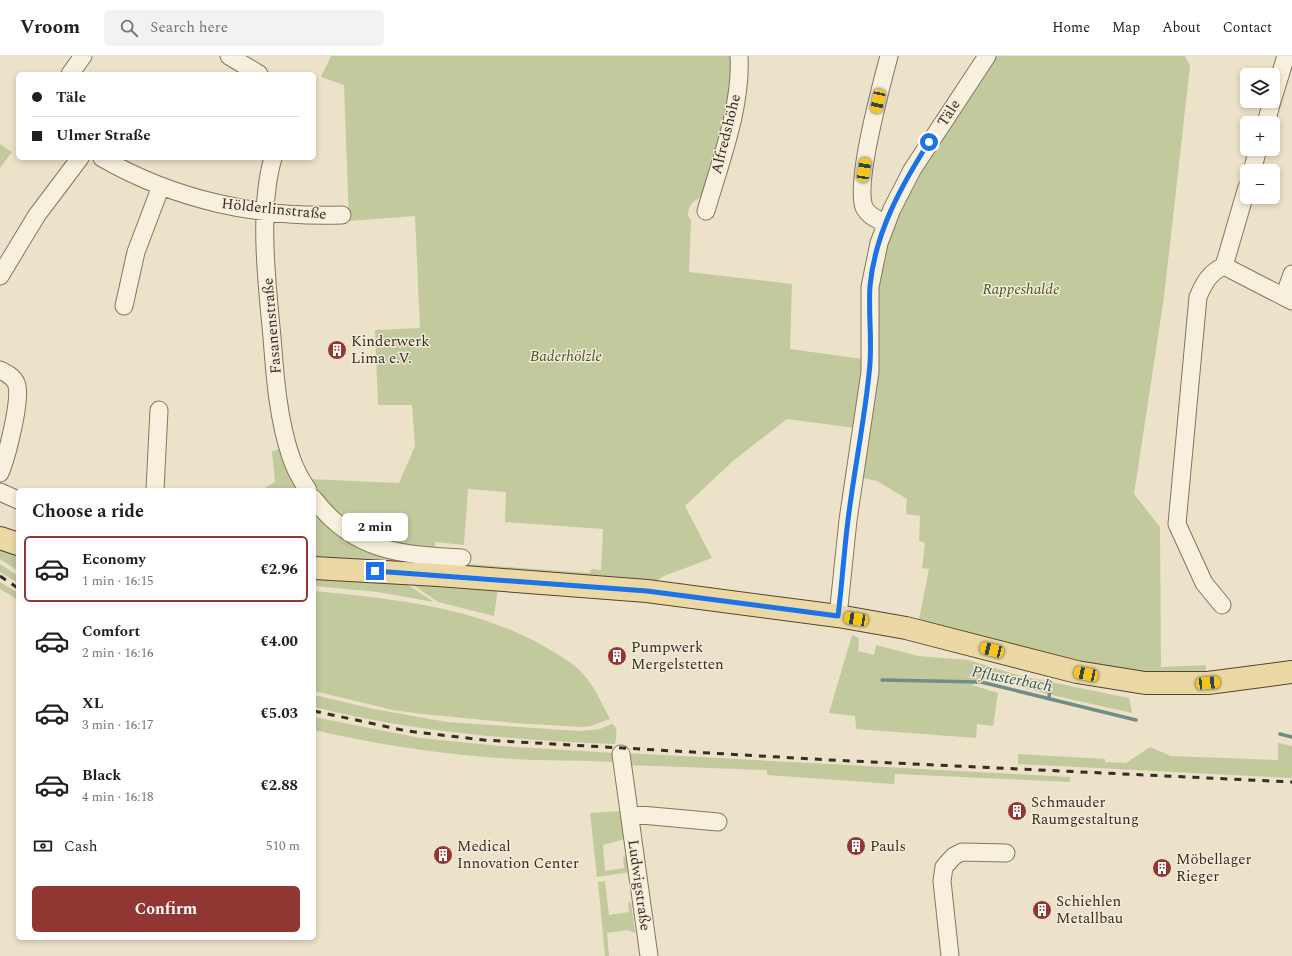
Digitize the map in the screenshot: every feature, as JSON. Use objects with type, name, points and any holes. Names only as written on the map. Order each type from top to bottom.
[{"type":"main road","points":[[0,538],[16,543]]},
{"type":"main road","points":[[316,568],[438,574],[633,590],[838,616],[906,628],[1089,675],[1157,683],[1208,683],[1292,672]]},
{"type":"street","points":[[71,72],[83,56]]},
{"type":"street","points":[[229,56],[256,72]]},
{"type":"street","name":"Alfredshöhe","points":[[706,211],[734,111],[738,86],[739,56]]},
{"type":"street","points":[[886,223],[868,214],[865,208],[862,190],[866,158],[889,56]]},
{"type":"street","name":"Täle","points":[[838,616],[848,520],[870,372],[870,306],[872,270],[879,242],[886,223],[912,170],[987,56]]},
{"type":"street","points":[[1280,76],[1286,56]]},
{"type":"street","points":[[0,276],[37,215],[78,160]]},
{"type":"street","name":"Hölderlinstraße","points":[[106,160],[161,186],[216,204],[265,212],[342,215]]},
{"type":"street","name":"Fasanenstraße","points":[[272,160],[268,178],[265,212],[269,308],[281,412],[291,457],[307,488]]},
{"type":"street","points":[[124,306],[136,252],[161,186]]},
{"type":"street","points":[[1222,605],[1204,583],[1176,524],[1198,297],[1205,280],[1216,270],[1224,266],[1242,204]]},
{"type":"street","points":[[1224,266],[1288,299],[1292,274]]},
{"type":"street","points":[[0,370],[13,378],[19,391],[6,458],[0,473]]},
{"type":"street","points":[[155,488],[160,410]]},
{"type":"street","points":[[0,492],[16,499]]},
{"type":"street","points":[[316,501],[336,522],[372,545],[411,555],[462,558]]},
{"type":"street","name":"Ludwigstraße","points":[[621,754],[649,956]]},
{"type":"street","points":[[630,814],[718,822]]},
{"type":"street","points":[[950,956],[942,881],[944,867],[954,856],[962,852],[1006,853]]},
{"type":"green space","name":"Baderhölzle","points":[[331,56],[734,56],[734,90],[703,195],[692,203],[688,212],[688,216],[691,220],[689,272],[792,284],[790,349],[862,359],[855,428],[787,419],[734,460],[685,506],[712,558],[664,576],[647,587],[441,565],[441,562],[589,573],[592,569],[601,570],[603,529],[505,522],[506,492],[468,489],[464,545],[435,542],[435,553],[409,551],[348,525],[319,496],[316,488],[314,488],[308,479],[399,483],[415,446],[412,405],[378,405],[375,330],[420,328],[415,216],[349,221],[344,85],[321,77]]},
{"type":"green space","name":"Rappeshalde","points":[[996,56],[1185,56],[1190,66],[1164,297],[1134,494],[1160,527],[1161,667],[1206,665],[1205,674],[1161,674],[1127,671],[1082,663],[976,637],[919,619],[929,569],[922,568],[925,543],[919,541],[920,516],[906,514],[907,499],[877,481],[863,478],[878,283],[883,252],[911,187]]},
{"type":"green space","points":[[0,144],[12,152],[0,168]]},
{"type":"green space","points":[[286,448],[303,488],[264,488],[275,482],[272,451]]},
{"type":"green space","points":[[316,507],[321,513],[437,566],[316,559]]},
{"type":"green space","points":[[0,547],[16,551],[16,570],[0,559]]},
{"type":"green space","points":[[0,564],[16,575],[16,582],[0,572]]},
{"type":"green space","points":[[316,575],[402,581],[434,602],[378,592],[316,586]]},
{"type":"green space","points":[[407,581],[498,588],[494,616],[438,602]]},
{"type":"green space","points":[[0,582],[16,592],[16,599],[0,589]]},
{"type":"green space","points":[[316,591],[434,607],[464,614],[520,634],[562,657],[580,671],[595,690],[610,719],[591,726],[582,727],[514,723],[393,710],[316,691]]},
{"type":"green space","points":[[852,635],[859,638],[858,651],[874,655],[876,645],[918,656],[968,660],[1021,676],[1129,698],[1132,713],[1056,696],[988,678],[972,685],[998,693],[993,726],[977,724],[976,738],[856,729],[855,716],[829,713]]},
{"type":"green space","points":[[316,695],[374,709],[447,722],[580,731],[600,729],[612,724],[616,728],[616,736],[615,744],[539,740],[426,729],[351,716],[316,707]]},
{"type":"green space","points":[[316,717],[420,738],[500,746],[614,753],[615,762],[534,760],[463,755],[356,739],[316,730]]},
{"type":"green space","points":[[1278,743],[1292,746],[1292,778],[1018,764],[1018,754],[1105,759],[1105,762],[1126,763],[1150,747],[1171,756],[1278,760]]},
{"type":"green space","points":[[625,753],[1070,777],[1070,782],[895,774],[894,784],[767,775],[767,770],[627,765]]},
{"type":"green space","points":[[621,811],[625,839],[603,845],[605,871],[624,868],[623,857],[628,856],[630,872],[597,877],[590,813]]},
{"type":"green space","points":[[605,881],[609,915],[629,912],[628,903],[631,902],[635,933],[627,930],[607,933],[609,956],[605,956],[598,882]]},
{"type":"waterway","name":"Pflusterbach","points":[[882,680],[981,682],[1136,720]]},
{"type":"waterway","points":[[1049,699],[1050,682]]},
{"type":"waterway","name":"Pflusterbach","points":[[1280,734],[1292,737]]},
{"type":"railway","points":[[0,576],[16,587]]},
{"type":"railway","points":[[316,711],[407,731],[484,740],[830,760],[1292,782]]},
{"type":"place","name":"Kinderwerk Lima e.V.","points":[[337,350]]},
{"type":"place","name":"Pumpwerk Mergelstetten","points":[[617,656]]},
{"type":"place","name":"Schmauder Raumgestaltung","points":[[1017,811]]},
{"type":"place","name":"Pauls","points":[[856,846]]},
{"type":"place","name":"Medical Innovation Center","points":[[443,855]]},
{"type":"place","name":"Möbellager Rieger","points":[[1162,868]]},
{"type":"place","name":"Schiehlen Metallbau","points":[[1042,910]]},
{"type":"route","points":[[375,571],[438,574],[647,591],[838,616],[848,520],[870,372],[870,287],[872,270],[879,242],[886,223],[912,170],[929,142]]}]
